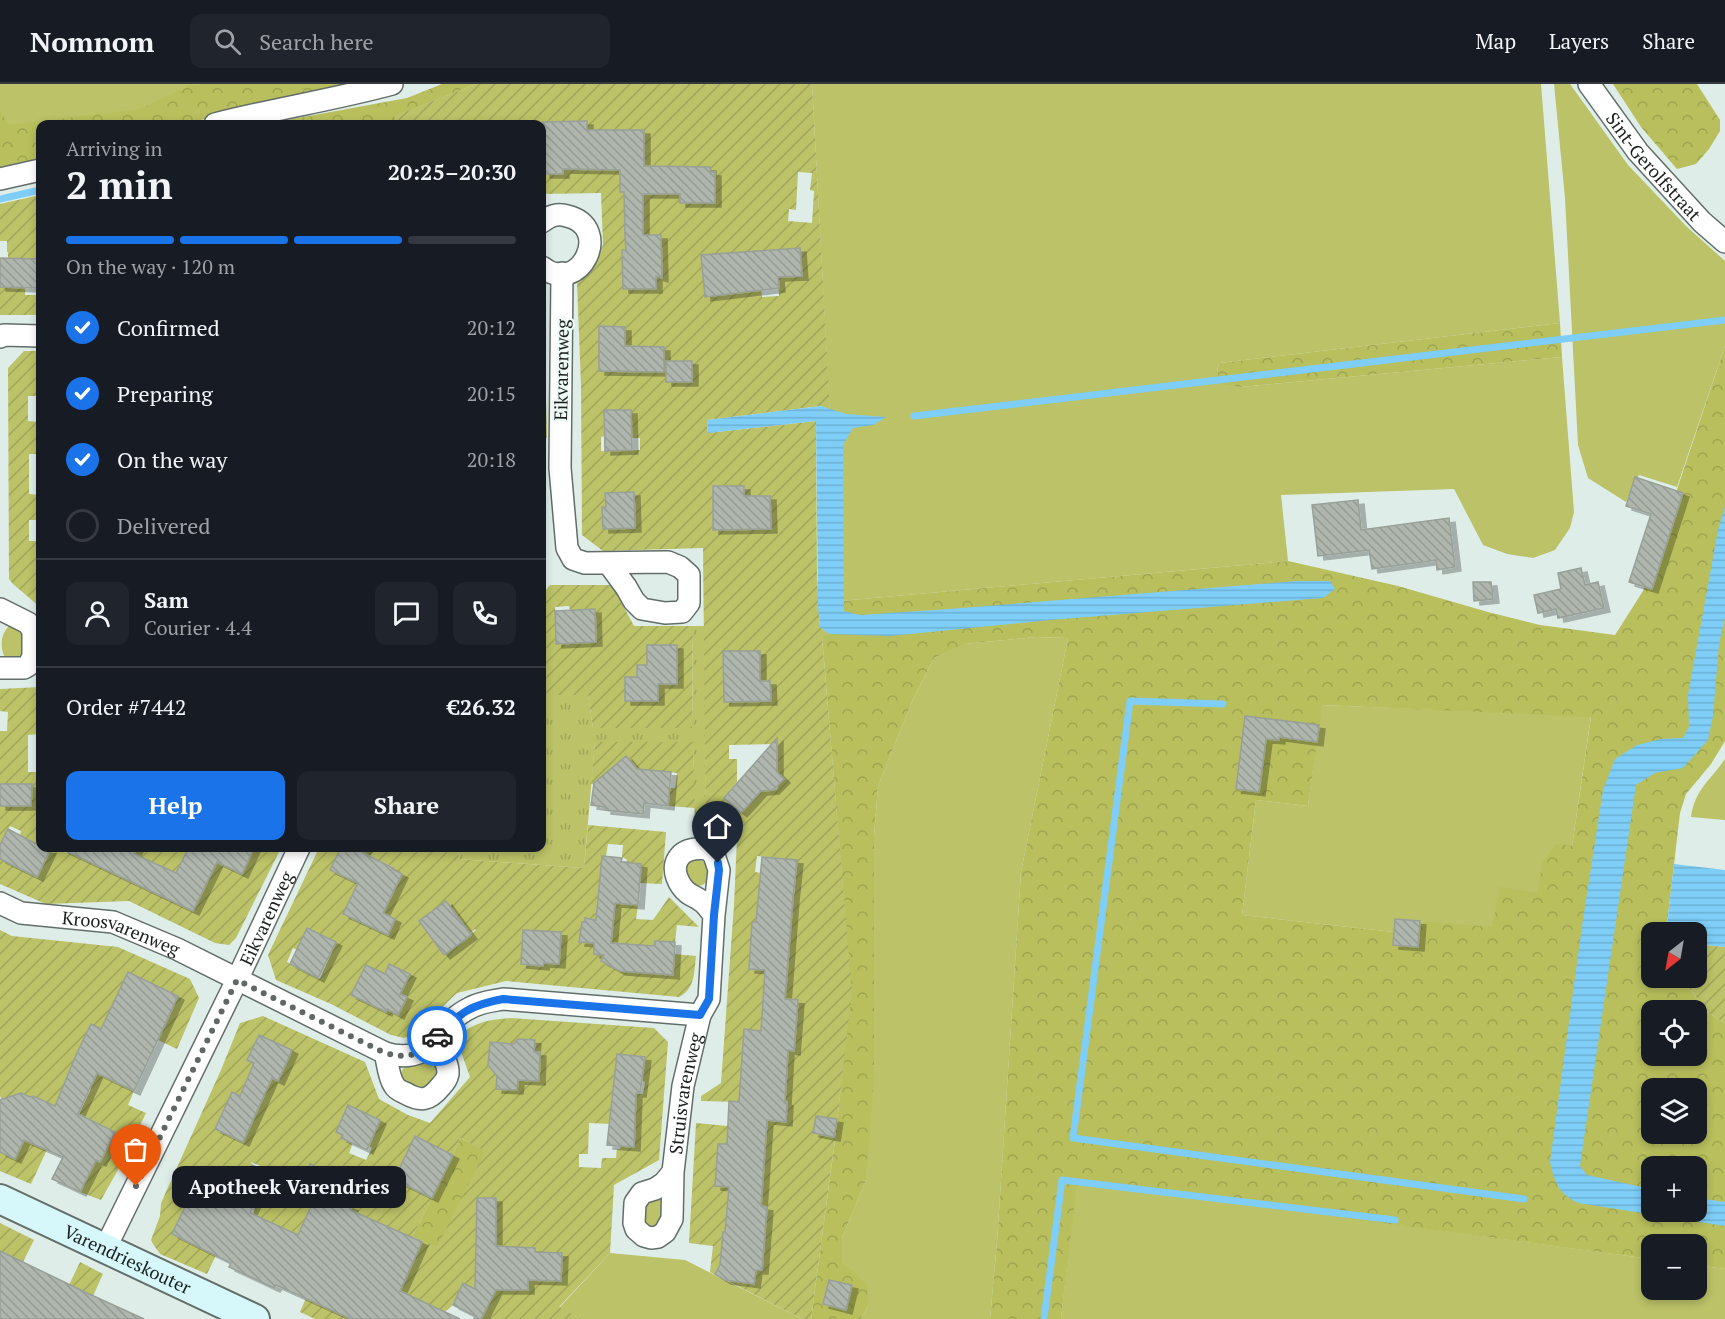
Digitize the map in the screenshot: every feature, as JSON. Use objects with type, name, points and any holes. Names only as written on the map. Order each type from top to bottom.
[{"type":"street","points":[[231,120],[344,97],[392,84]]},
{"type":"street","name":"Sint-Gerolfstraat","points":[[1589,84],[1638,152],[1702,222],[1725,242]]},
{"type":"street","points":[[0,179],[36,171]]},
{"type":"street","name":"Eikvarenweg","points":[[546,220],[554,215],[564,214],[574,217],[585,227],[590,237],[589,253],[585,262],[578,269],[568,273],[552,270],[551,468],[567,548],[573,559],[585,563],[609,564]]},
{"type":"street","points":[[1,336],[36,336]]},
{"type":"street","points":[[0,609],[28,623],[33,631],[33,656],[29,665],[24,668],[0,668]]},
{"type":"street","name":"Eikvarenweg","points":[[105,1249],[297,852]]},
{"type":"street","name":"Kroosvarenweg","points":[[0,903],[21,913],[113,922],[177,949],[237,980]]},
{"type":"street","name":"Struisvarenweg","points":[[673,1172],[683,1086],[700,1015],[709,999],[714,915]]},
{"type":"street","name":"Struisvarenweg","points":[[237,980],[395,1056],[423,1051],[456,1017],[469,1008],[484,1002],[503,999],[700,1015]]},
{"type":"street","points":[[385,1053],[392,1083],[412,1097],[423,1100],[436,1092],[448,1076],[444,1058],[433,1040]]},
{"type":"street","name":"Varendrieskouter","points":[[0,1199],[255,1319]]},
{"type":"green space","points":[[0,84],[365,84],[200,120],[36,120],[36,129],[0,173]]},
{"type":"green space","points":[[206,84],[365,84],[200,120],[50,120],[140,109],[189,86]]},
{"type":"green space","points":[[442,84],[476,84],[395,116],[396,120],[287,120],[407,98]]},
{"type":"green space","points":[[476,84],[812,84],[830,410],[821,406],[707,420],[708,433],[816,421],[817,576],[820,627],[829,634],[822,637],[852,991],[811,1319],[802,1319],[710,1272],[713,1246],[689,1243],[696,1123],[728,1126],[728,1118],[786,1122],[786,1079],[739,1102],[701,1101],[701,1096],[721,1083],[737,838],[706,833],[703,548],[603,551],[582,535],[581,385],[577,283],[595,261],[603,245],[601,193],[546,194],[546,174],[562,174],[563,169],[587,169],[587,121],[396,120],[394,116]],"holes":[[[614,130],[644,130],[644,168],[670,178],[670,194],[629,195],[620,170],[614,170]],[[798,172],[812,173],[810,190],[814,191],[812,223],[788,221],[789,209],[796,210]],[[622,250],[656,250],[656,289],[623,289]],[[701,255],[802,275],[778,277],[779,296],[762,297],[760,279],[729,294],[705,297]],[[599,326],[625,327],[625,346],[664,347],[664,364],[647,364],[646,372],[600,371]],[[604,410],[630,410],[632,438],[640,438],[640,450],[601,451],[601,437],[605,436]],[[634,492],[635,528],[603,529],[602,507],[606,507],[605,493]],[[723,651],[760,681],[770,681],[771,701],[724,702]],[[777,744],[777,772],[784,779],[778,785],[777,790],[761,791],[741,813],[724,798],[737,782],[737,759],[729,759],[729,745]],[[757,856],[797,860],[794,896],[759,893],[761,873],[755,872]],[[752,922],[787,972],[749,969]],[[763,997],[798,1000],[794,1051],[743,1047],[744,1029],[761,1031]],[[718,1144],[765,1147],[762,1189],[715,1186]],[[766,1217],[762,1270],[735,1268],[722,1245],[723,1232]]]},
{"type":"green space","points":[[812,84],[1541,84],[1560,323],[1219,363],[1217,372],[1241,387],[1562,357],[1574,512],[1570,528],[1555,550],[1533,558],[1507,554],[1483,545],[1454,489],[1281,495],[1288,561],[840,601]]},
{"type":"green space","points":[[1554,84],[1570,84],[1628,165],[1686,226],[1725,261],[1725,346],[1677,487],[1639,475],[1626,502],[1588,478],[1578,445],[1565,198]]},
{"type":"green space","points":[[1613,84],[1697,84],[1720,120],[1720,131],[1696,164],[1677,169],[1641,127]]},
{"type":"green space","points":[[0,112],[9,125],[36,122],[36,165],[0,173]]},
{"type":"green space","points":[[36,196],[36,260],[26,263],[25,295],[36,295],[36,315],[0,315],[0,287],[8,286],[8,252],[7,241],[0,241],[0,204]]},
{"type":"green space","points":[[1560,323],[1562,357],[1241,387],[1221,384],[1217,372],[1219,363]]},
{"type":"green space","points":[[1725,346],[1725,741],[1711,764],[1686,794],[1680,813],[1667,922],[1641,922],[1641,988],[1688,988],[1698,1000],[1641,1000],[1641,1066],[1707,1066],[1707,1012],[1725,1023],[1725,1269],[1707,1266],[1707,1234],[1641,1234],[1641,1258],[1077,1182],[1061,1319],[990,1319],[1021,872],[1068,638],[1036,637],[964,644],[934,658],[913,699],[878,786],[874,836],[874,1076],[866,1180],[842,1238],[842,1263],[867,1285],[868,1306],[861,1319],[811,1319],[843,1067],[845,913],[822,636],[840,601],[1288,561],[1398,586],[1540,625],[1615,635],[1643,591]],"holes":[[[1322,705],[1591,717],[1572,846],[1556,844],[1543,861],[1537,893],[1500,887],[1492,927],[1395,919],[1394,932],[1242,915],[1256,800],[1308,806]]]},
{"type":"green space","points":[[24,351],[36,351],[36,396],[28,396],[28,421],[36,422],[36,454],[29,454],[29,494],[36,495],[36,520],[29,520],[29,541],[36,541],[36,604],[9,579],[8,368]]},
{"type":"green space","points":[[550,585],[612,585],[634,626],[693,626],[692,728],[593,728],[588,695],[546,695],[546,590]],"holes":[[[569,606],[570,610],[595,610],[596,642],[557,643],[555,607]],[[647,645],[677,645],[677,683],[658,684],[658,701],[625,701],[625,677],[637,677],[647,665]]]},
{"type":"green space","points":[[9,626],[22,632],[23,658],[5,658],[2,641]]},
{"type":"green space","points":[[693,626],[705,626],[706,833],[695,834],[693,742],[595,742],[584,868],[459,859],[458,852],[546,852],[546,695],[588,694],[593,728],[692,728]]},
{"type":"green space","points":[[1036,637],[1068,638],[1021,872],[990,1319],[861,1319],[868,1306],[842,1263],[842,1238],[866,1180],[874,836],[878,786],[913,699],[934,658],[963,644]]},
{"type":"green space","points":[[36,687],[36,734],[28,735],[28,772],[36,772],[36,844],[20,835],[21,831],[10,826],[0,845],[0,806],[11,806],[11,784],[0,784],[0,731],[7,731],[8,712],[0,711],[0,689]]},
{"type":"green space","points":[[1321,705],[1591,716],[1572,846],[1537,893],[1492,928],[1396,919],[1394,932],[1242,915],[1256,800],[1308,806]]},
{"type":"green space","points":[[595,742],[693,742],[695,808],[668,806],[670,788],[675,788],[677,773],[637,769],[626,756],[610,770],[621,783],[604,786],[591,784]]},
{"type":"green space","points":[[1725,759],[1725,820],[1691,817],[1700,792]]},
{"type":"green space","points":[[588,825],[666,832],[662,884],[639,883],[626,859],[622,857],[623,845],[608,844],[606,856],[602,856],[598,902],[638,905],[636,919],[653,920],[669,897],[699,927],[677,925],[675,942],[656,941],[655,946],[609,946],[601,960],[618,970],[620,967],[630,972],[673,975],[674,954],[696,956],[691,985],[679,997],[506,981],[457,993],[415,1033],[404,1038],[391,1035],[331,1004],[276,980],[268,955],[317,852],[339,852],[330,870],[380,894],[395,889],[402,874],[364,852],[458,852],[459,859],[584,868]],"holes":[[[446,901],[470,933],[476,930],[444,954]],[[307,928],[336,942],[320,979],[287,962],[293,948],[297,950]],[[523,930],[561,933],[559,964],[544,963],[543,966],[521,964]],[[389,964],[410,975],[405,985],[399,983],[395,991],[406,997],[398,1015],[352,995],[366,966],[385,974]]]},
{"type":"green space","points":[[42,852],[68,854],[72,852],[81,856],[85,852],[82,858],[123,877],[135,852],[196,852],[242,874],[252,852],[279,852],[236,938],[229,945],[215,943],[129,901],[46,904],[0,884],[0,859],[37,877],[44,863],[39,860]],"holes":[[[160,866],[205,887],[193,911],[148,890]]]},
{"type":"green space","points":[[697,860],[706,864],[710,873],[706,882],[697,886],[688,882],[684,873],[688,864]]},
{"type":"green space","points":[[0,930],[12,936],[118,947],[190,979],[199,998],[177,1049],[158,1040],[152,1054],[91,1025],[75,1057],[81,1066],[134,1091],[128,1105],[146,1113],[101,1200],[80,1192],[94,1165],[93,1158],[101,1161],[115,1132],[79,1114],[91,1089],[78,1083],[31,1184],[0,1171],[0,1152],[15,1159],[24,1140],[32,1144],[42,1121],[59,1108],[22,1093],[2,1100],[0,1096]]},
{"type":"green space","points":[[1707,945],[1725,947],[1725,1023],[1708,1013],[1707,1000],[1698,1000],[1688,988],[1707,988]]},
{"type":"green space","points":[[263,1016],[365,1062],[379,1099],[408,1115],[430,1123],[470,1077],[456,1038],[475,1025],[511,1018],[654,1028],[668,1042],[659,1160],[614,1185],[610,1253],[559,1307],[582,1319],[481,1319],[492,1298],[463,1283],[452,1306],[445,1312],[370,1319],[315,1319],[300,1312],[306,1298],[350,1318],[338,1236],[352,1207],[294,1245],[253,1215],[258,1197],[271,1171],[251,1162],[252,1165],[241,1189],[247,1192],[207,1274],[160,1254],[151,1240],[160,1216],[161,1203],[240,1023]],"holes":[[[518,1039],[535,1040],[534,1052],[540,1053],[539,1070],[531,1070],[531,1081],[518,1080],[517,1090],[497,1089],[497,1076],[488,1065],[490,1042],[513,1044]],[[292,1050],[278,1081],[252,1069],[254,1063],[247,1060]],[[644,1057],[642,1081],[645,1082],[643,1094],[614,1090]],[[232,1092],[259,1105],[243,1142],[215,1129]],[[348,1105],[380,1120],[366,1160],[349,1153],[353,1143],[342,1138],[343,1135],[336,1132]],[[589,1123],[635,1125],[633,1147],[621,1146],[617,1149],[616,1158],[602,1158],[601,1168],[579,1167],[579,1154],[588,1154]],[[415,1136],[453,1155],[460,1138],[485,1151],[437,1247],[413,1236],[432,1198],[398,1181],[402,1171],[399,1168]],[[477,1198],[495,1198],[493,1224],[496,1224],[496,1236],[492,1253],[499,1246],[513,1247],[513,1249],[535,1248],[535,1257],[562,1253],[561,1281],[528,1280],[528,1290],[486,1289],[475,1273]]]},
{"type":"green space","points":[[428,1061],[438,1065],[439,1070],[428,1086],[415,1087],[401,1080],[402,1070],[406,1066]]},
{"type":"green space","points":[[460,1138],[486,1151],[437,1248],[413,1236]]},
{"type":"green space","points":[[1076,1181],[1641,1258],[1641,1300],[1707,1300],[1707,1266],[1725,1269],[1725,1319],[1061,1319]]},
{"type":"green space","points":[[659,1198],[664,1203],[661,1229],[641,1227],[642,1203]]},
{"type":"green space","points":[[0,1223],[34,1240],[23,1262],[0,1251]]},
{"type":"green space","points":[[610,1253],[685,1260],[802,1319],[582,1319],[559,1308]]},
{"type":"green space","points":[[80,1262],[103,1274],[93,1296],[69,1285]]},
{"type":"water","points":[[821,406],[846,414],[886,417],[873,425],[853,428],[843,445],[844,611],[860,615],[1297,581],[1330,581],[1335,589],[1323,598],[1050,620],[890,636],[829,634],[820,627],[818,607],[816,421],[708,433],[707,420]]},
{"type":"water","points":[[1725,506],[1725,617],[1719,644],[1713,716],[1708,740],[1683,768],[1655,773],[1636,785],[1580,1166],[1587,1175],[1641,1187],[1641,1213],[1578,1203],[1558,1187],[1550,1162],[1603,790],[1615,759],[1637,745],[1661,739],[1683,738],[1689,727],[1688,695],[1718,530]]},
{"type":"water","points":[[1674,864],[1725,870],[1725,947],[1707,945],[1707,922],[1667,922]]},
{"type":"water","points":[[1707,1199],[1725,1202],[1725,1226],[1699,1222],[1707,1222]]},
{"type":"building","points":[[587,121],[587,130],[644,130],[644,166],[710,167],[710,172],[715,172],[715,203],[680,203],[680,194],[643,194],[643,235],[661,235],[662,278],[656,276],[656,289],[623,289],[622,250],[626,250],[624,192],[620,192],[620,170],[563,169],[563,174],[546,174],[546,122]]},
{"type":"building","points":[[800,248],[802,276],[778,277],[779,288],[705,297],[701,255]]},
{"type":"building","points":[[0,258],[36,259],[36,288],[0,287]]},
{"type":"building","points":[[599,326],[625,327],[625,346],[664,347],[664,372],[599,371]]},
{"type":"building","points":[[666,361],[692,361],[692,382],[666,382]]},
{"type":"building","points":[[604,410],[631,410],[632,450],[605,451]]},
{"type":"building","points":[[1635,477],[1683,493],[1652,589],[1629,582],[1651,514],[1626,506]]},
{"type":"building","points":[[713,486],[744,486],[744,496],[770,496],[771,529],[713,530]]},
{"type":"building","points":[[634,492],[635,528],[603,529],[602,507],[606,507],[605,493]]},
{"type":"building","points":[[1358,500],[1361,530],[1449,518],[1455,567],[1437,570],[1436,560],[1372,569],[1369,550],[1318,556],[1312,505]]},
{"type":"building","points":[[1581,568],[1585,585],[1598,582],[1604,608],[1558,618],[1556,609],[1538,613],[1534,595],[1561,589],[1558,573]]},
{"type":"building","points":[[1473,582],[1491,582],[1493,599],[1474,601]]},
{"type":"building","points":[[595,609],[596,642],[556,644],[555,611]]},
{"type":"building","points":[[647,645],[677,645],[677,684],[658,684],[658,701],[625,701],[625,677],[637,677],[637,665],[647,665]]},
{"type":"building","points":[[723,651],[760,651],[760,681],[770,681],[771,701],[724,702]]},
{"type":"building","points":[[1245,716],[1319,725],[1317,742],[1279,737],[1279,740],[1266,739],[1259,792],[1236,789]]},
{"type":"building","points":[[777,738],[777,772],[784,779],[773,790],[761,791],[741,813],[724,798]]},
{"type":"building","points":[[626,756],[637,769],[671,772],[668,806],[644,803],[643,814],[605,810],[605,807],[591,805],[594,783]]},
{"type":"building","points":[[0,784],[32,784],[31,806],[0,806]]},
{"type":"building","points":[[8,829],[36,844],[36,852],[49,852],[37,877],[0,859],[0,845]]},
{"type":"building","points":[[68,852],[135,852],[134,854],[176,873],[186,852],[252,852],[242,874],[217,862],[193,911]]},
{"type":"building","points":[[339,852],[364,852],[402,874],[383,913],[395,919],[388,935],[343,914],[358,883],[330,870]]},
{"type":"building","points":[[602,856],[622,858],[621,862],[641,864],[638,905],[615,903],[611,943],[655,946],[655,941],[675,942],[673,975],[620,971],[601,961],[604,955],[594,954],[594,943],[579,942],[582,922],[585,922],[585,918],[596,920]]},
{"type":"building","points":[[762,857],[797,860],[785,999],[798,1000],[794,1051],[788,1050],[786,1122],[767,1120],[761,1206],[767,1207],[762,1270],[756,1270],[754,1284],[725,1280],[715,1274],[720,1265],[729,1187],[715,1186],[718,1144],[727,1144],[729,1101],[739,1102],[744,1029],[761,1031],[765,970],[749,969],[752,922],[756,922]]},
{"type":"building","points":[[446,901],[471,935],[444,955],[419,921]]},
{"type":"building","points":[[1395,919],[1420,921],[1418,947],[1393,945]]},
{"type":"building","points":[[307,928],[336,942],[318,978],[290,964]]},
{"type":"building","points":[[523,930],[561,932],[559,964],[544,963],[543,966],[521,964]]},
{"type":"building","points":[[389,964],[410,974],[400,994],[407,997],[398,1015],[387,1009],[386,1012],[351,995],[366,965],[385,974]]},
{"type":"building","points":[[128,972],[178,996],[134,1091],[97,1073],[78,1114],[115,1132],[100,1162],[96,1160],[80,1192],[52,1179],[63,1157],[24,1140],[15,1159],[0,1152],[0,1100],[21,1093],[55,1106],[91,1024],[101,1029]]},
{"type":"building","points":[[259,1035],[292,1050],[278,1081],[272,1078],[243,1142],[215,1129],[232,1092],[240,1096],[254,1063],[247,1060]]},
{"type":"building","points":[[518,1039],[535,1040],[534,1052],[540,1052],[539,1081],[518,1080],[517,1090],[496,1089],[497,1076],[488,1065],[490,1042],[513,1044]]},
{"type":"building","points":[[617,1054],[645,1057],[640,1093],[636,1093],[634,1147],[607,1145]]},
{"type":"building","points":[[348,1105],[380,1120],[367,1150],[341,1138],[343,1135],[336,1132]]},
{"type":"building","points":[[816,1116],[837,1119],[834,1137],[813,1133]]},
{"type":"building","points":[[415,1136],[453,1155],[432,1198],[397,1181],[402,1171],[399,1169]]},
{"type":"building","points":[[310,1164],[327,1172],[319,1188],[303,1180]]},
{"type":"building","points":[[252,1165],[270,1173],[250,1213],[298,1235],[318,1191],[352,1207],[350,1210],[422,1242],[400,1291],[460,1319],[351,1319],[276,1285],[274,1288],[229,1267],[231,1263],[172,1234],[196,1184],[235,1202]]},
{"type":"building","points":[[477,1198],[496,1198],[496,1246],[535,1248],[535,1252],[562,1253],[561,1281],[528,1280],[528,1290],[496,1290],[481,1319],[474,1319],[475,1316],[453,1305],[463,1283],[475,1289]]},
{"type":"building","points":[[0,1251],[87,1293],[144,1319],[0,1319]]},
{"type":"building","points":[[829,1280],[852,1285],[846,1310],[823,1304]]},
{"type":"waterway","points":[[0,199],[36,191]]},
{"type":"waterway","points":[[914,416],[1725,320]]},
{"type":"waterway","points":[[1223,704],[1130,701],[1073,1138],[1524,1199]]},
{"type":"waterway","points":[[1044,1319],[1062,1180],[1395,1220]]},
{"type":"way so far","points":[[136,1186],[237,980],[395,1056],[423,1051],[437,1036]]},
{"type":"place","name":"Apotheek Varendries","points":[[136,1186]]},
{"type":"route","points":[[437,1036],[469,1008],[484,1002],[503,999],[700,1015],[709,999],[718,863]]}]
